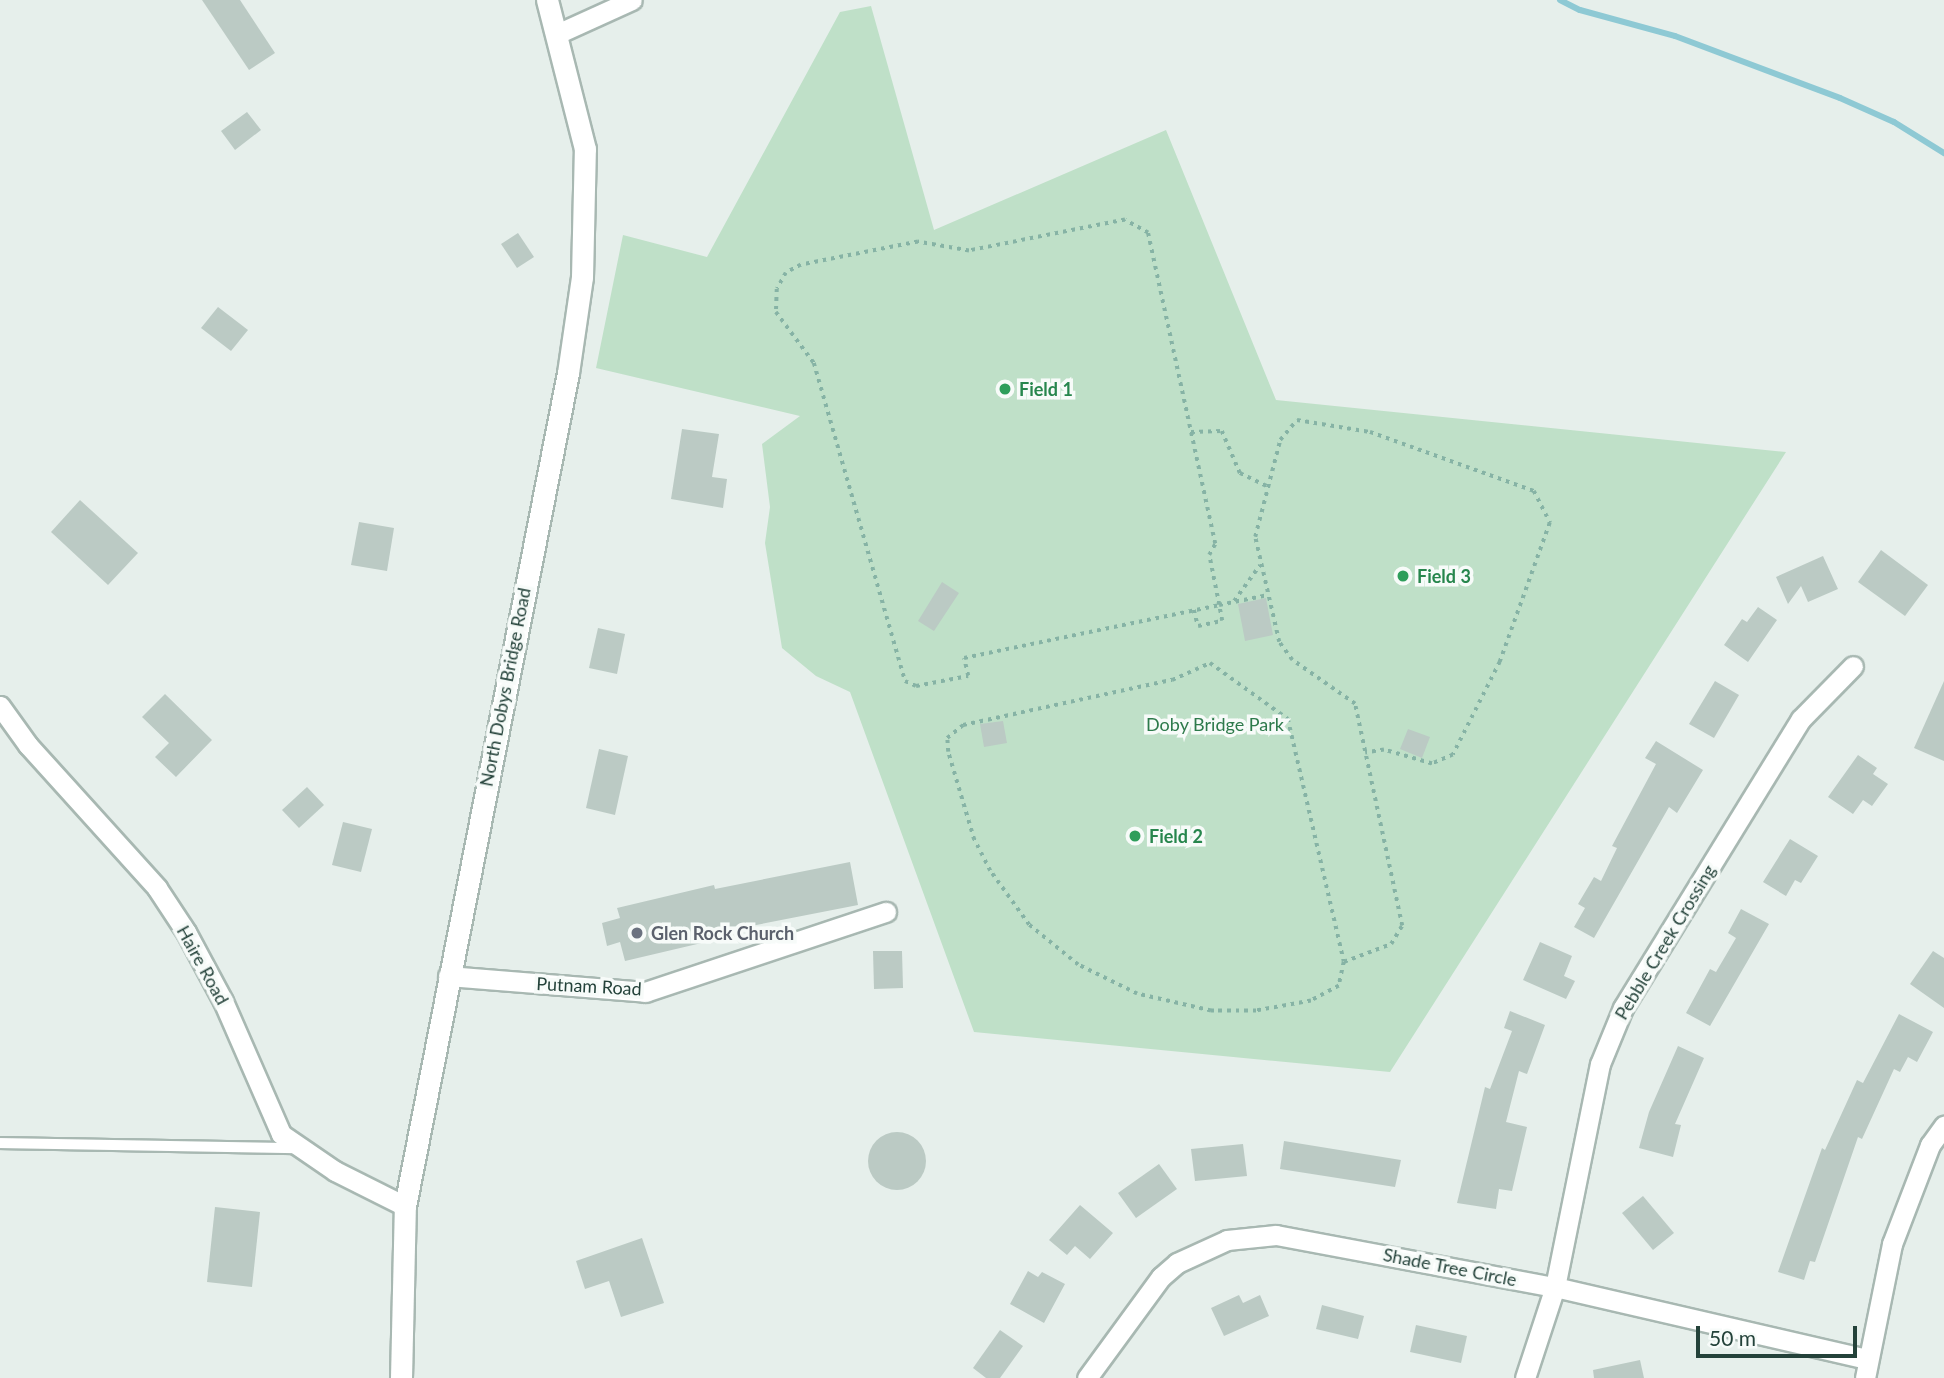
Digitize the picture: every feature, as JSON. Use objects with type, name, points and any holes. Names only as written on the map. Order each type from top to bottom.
[{"type":"street","name":"North Dobys Bridge Road","points":[[401,1378],[405,1206],[568,373],[582,277],[585,149],[558,34],[547,0]]},
{"type":"street","points":[[558,34],[632,0]]},
{"type":"street","name":"Pebble Creek Crossing","points":[[1525,1378],[1555,1287],[1600,1064],[1623,1007],[1801,719],[1853,666]]},
{"type":"street","name":"Haire Road","points":[[0,706],[28,745],[157,888],[223,1001],[281,1134],[375,1194],[405,1206]]},
{"type":"street","name":"Putnam Road","points":[[448,976],[645,992],[887,912]]},
{"type":"street","points":[[1866,1369],[1892,1244],[1930,1145],[1944,1126]]},
{"type":"street","name":"Shade Tree Circle","points":[[1087,1378],[1161,1277],[1197,1251],[1227,1240],[1276,1235],[1555,1287],[1866,1369]]},
{"type":"lane","points":[[0,1143],[302,1148]]},
{"type":"path","points":[[1195,610],[1198,626],[1215,625],[1222,621],[1219,605],[1209,555],[1215,544],[1147,233],[1125,219],[969,251],[918,242],[793,269],[777,289],[776,312],[809,353],[832,414],[905,681],[916,686],[968,676],[964,658],[1195,610],[1219,605],[1233,602],[1268,595]]},
{"type":"path","points":[[1344,962],[1391,944],[1402,926],[1352,700],[1287,655],[1279,642],[1261,563],[1255,527],[1280,440],[1291,424],[1304,419],[1370,432],[1534,491],[1550,523],[1500,663],[1453,755],[1432,764],[1384,750],[1365,753]]},
{"type":"path","points":[[1191,432],[1222,431],[1240,473],[1267,485]]},
{"type":"path","points":[[1233,602],[1261,563]]},
{"type":"path","points":[[1210,663],[1288,719],[1344,962],[1339,986],[1325,997],[1256,1011],[1211,1011],[1159,1001],[1099,977],[1029,925],[1002,890],[974,839],[947,738],[970,723],[1172,680],[1210,663]]},
{"type":"green space","name":"Doby Bridge Park","points":[[871,6],[934,230],[1166,130],[1276,400],[1786,452],[1390,1072],[974,1032],[850,692],[816,676],[782,648],[765,543],[770,507],[762,444],[800,416],[596,368],[623,235],[707,257],[840,12]]},
{"type":"building","points":[[202,0],[240,0],[275,53],[249,70]]},
{"type":"building","points":[[247,112],[261,130],[235,150],[221,131]]},
{"type":"building","points":[[518,233],[534,257],[517,268],[501,244]]},
{"type":"building","points":[[218,307],[248,330],[231,351],[201,328]]},
{"type":"building","points":[[682,429],[719,434],[712,477],[727,479],[723,508],[671,499]]},
{"type":"building","points":[[80,500],[138,553],[108,585],[51,532]]},
{"type":"building","points":[[359,522],[394,528],[387,571],[351,565]]},
{"type":"building","points":[[1881,550],[1928,585],[1905,616],[1858,582]]},
{"type":"building","points":[[1823,556],[1838,589],[1808,602],[1801,586],[1788,604],[1776,577]]},
{"type":"building","points":[[942,582],[959,593],[934,631],[918,621]]},
{"type":"building","points":[[1266,598],[1273,635],[1245,641],[1238,604]]},
{"type":"building","points":[[1758,607],[1777,620],[1748,662],[1724,645],[1742,619],[1747,622]]},
{"type":"building","points":[[598,628],[625,634],[617,674],[589,668]]},
{"type":"building","points":[[1715,681],[1739,695],[1714,738],[1689,724]]},
{"type":"building","points":[[1944,681],[1944,761],[1914,748]]},
{"type":"building","points":[[165,694],[212,740],[176,777],[155,757],[169,743],[142,717]]},
{"type":"building","points":[[1003,721],[1007,743],[984,747],[980,724]]},
{"type":"building","points":[[1408,729],[1430,737],[1422,758],[1400,749]]},
{"type":"building","points":[[1656,741],[1703,770],[1677,813],[1669,807],[1594,938],[1574,927],[1585,908],[1578,904],[1594,877],[1601,881],[1617,848],[1612,846],[1656,764],[1645,758]]},
{"type":"building","points":[[599,749],[628,756],[615,815],[586,808]]},
{"type":"building","points":[[1858,755],[1877,768],[1873,774],[1888,784],[1872,806],[1863,800],[1853,814],[1828,797]]},
{"type":"building","points":[[307,787],[324,805],[299,828],[282,810]]},
{"type":"building","points":[[343,822],[372,829],[361,872],[332,865]]},
{"type":"building","points":[[1790,839],[1818,856],[1801,883],[1795,880],[1786,896],[1763,882]]},
{"type":"building","points":[[850,862],[858,905],[725,931],[727,937],[625,961],[620,942],[607,946],[602,923],[620,918],[617,908],[714,885],[715,889]]},
{"type":"building","points":[[1741,909],[1769,924],[1710,1026],[1686,1013],[1710,969],[1716,972],[1736,938],[1728,933]]},
{"type":"building","points":[[1540,942],[1572,956],[1564,976],[1575,981],[1566,999],[1523,980]]},
{"type":"building","points":[[873,951],[902,951],[903,988],[874,989]]},
{"type":"building","points":[[1933,951],[1944,958],[1944,1008],[1910,984]]},
{"type":"building","points":[[1510,1011],[1545,1025],[1527,1074],[1519,1071],[1506,1122],[1527,1127],[1512,1191],[1499,1189],[1496,1209],[1457,1203],[1485,1087],[1490,1089],[1512,1031],[1504,1028]]},
{"type":"building","points":[[1899,1014],[1933,1032],[1917,1062],[1908,1057],[1900,1072],[1894,1069],[1862,1139],[1858,1137],[1815,1262],[1810,1261],[1804,1280],[1778,1272],[1822,1148],[1825,1150],[1857,1080],[1863,1083]]},
{"type":"building","points":[[1678,1046],[1704,1058],[1675,1124],[1681,1125],[1673,1157],[1639,1148],[1649,1112]]},
{"type":"building","points":[[891,1132],[903,1132],[918,1140],[926,1155],[926,1167],[918,1182],[903,1190],[891,1190],[876,1182],[868,1167],[868,1155],[876,1140]]},
{"type":"building","points":[[1284,1141],[1401,1160],[1395,1187],[1280,1169]]},
{"type":"building","points":[[1243,1144],[1247,1176],[1195,1181],[1191,1149]]},
{"type":"building","points":[[1159,1164],[1177,1189],[1136,1218],[1118,1193]]},
{"type":"building","points":[[1643,1196],[1674,1233],[1653,1250],[1622,1213]]},
{"type":"building","points":[[1080,1205],[1113,1233],[1090,1259],[1075,1246],[1067,1255],[1049,1240]]},
{"type":"building","points":[[215,1207],[260,1212],[252,1287],[207,1282]]},
{"type":"building","points":[[642,1238],[664,1303],[621,1317],[609,1281],[585,1289],[576,1261]]},
{"type":"building","points":[[1028,1271],[1038,1277],[1042,1272],[1065,1284],[1044,1323],[1010,1304]]},
{"type":"building","points":[[1239,1295],[1243,1303],[1260,1295],[1269,1316],[1224,1336],[1211,1308]]},
{"type":"building","points":[[1322,1305],[1364,1316],[1358,1339],[1316,1329]]},
{"type":"building","points":[[1416,1325],[1467,1336],[1461,1363],[1410,1352]]},
{"type":"building","points":[[1000,1330],[1023,1346],[1000,1378],[986,1378],[973,1368]]},
{"type":"building","points":[[1640,1360],[1644,1378],[1594,1378],[1593,1370]]},
{"type":"waterway","points":[[1560,0],[1580,10],[1675,36],[1840,98],[1894,122],[1944,153]]},
{"type":"place","name":"Field 1","points":[[1005,389]]},
{"type":"place","name":"Field 3","points":[[1403,576]]},
{"type":"place","name":"Field 2","points":[[1135,836]]},
{"type":"place","name":"Glen Rock Church","points":[[637,933]]}]
